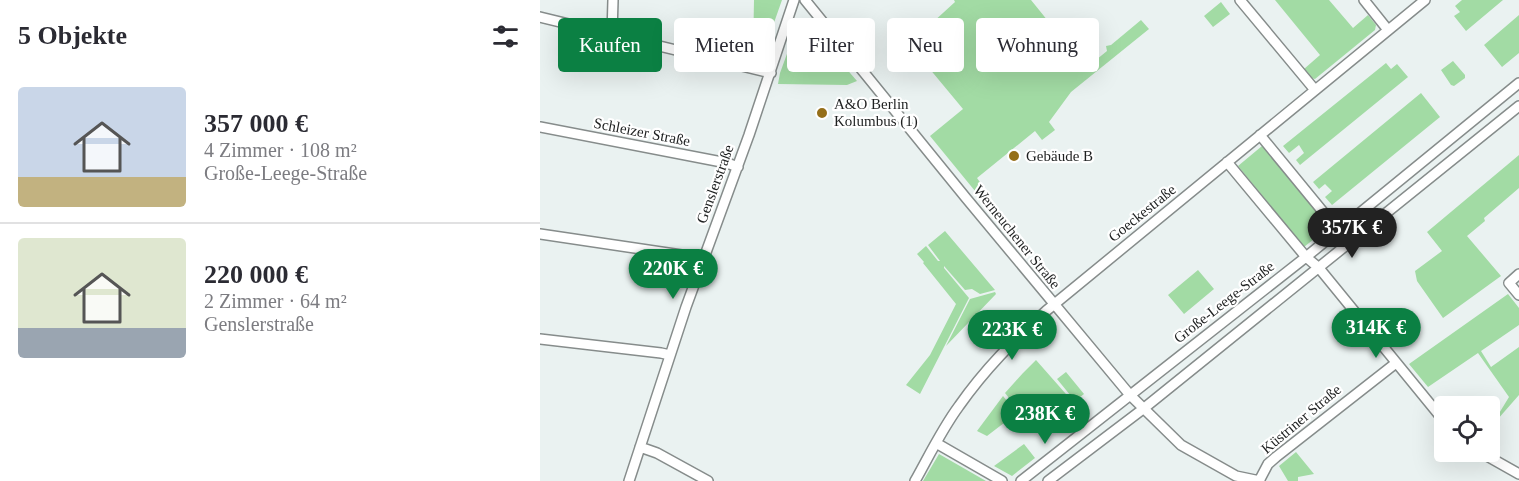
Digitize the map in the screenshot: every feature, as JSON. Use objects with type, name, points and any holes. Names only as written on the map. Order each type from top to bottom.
[{"type":"street","points":[[612,0],[612,18]]},
{"type":"street","name":"Genslerstraße","points":[[628,481],[669,355],[738,167],[794,0]]},
{"type":"street","name":"Werneuchener Straße","points":[[805,0],[1054,305],[1143,409],[1181,445],[1236,476],[1260,481]]},
{"type":"street","points":[[1240,0],[1315,90]]},
{"type":"street","points":[[1364,0],[1388,30]]},
{"type":"street","name":"Goeckestraße","points":[[915,481],[958,407],[983,374],[1017,337],[1425,0]]},
{"type":"street","points":[[540,17],[558,21]]},
{"type":"street","points":[[662,46],[771,73]]},
{"type":"street","name":"Große-Leege-Straße","points":[[1021,481],[1306,257],[1519,83]]},
{"type":"street","points":[[1048,481],[1143,409],[1515,109],[1500,99]]},
{"type":"street","name":"Schleizer Straße","points":[[540,127],[738,167]]},
{"type":"street","points":[[1260,135],[1338,230]]},
{"type":"street","points":[[1227,162],[1306,257],[1319,268],[1434,410]]},
{"type":"street","points":[[540,234],[703,260]]},
{"type":"street","points":[[1519,274],[1509,282],[1519,295]]},
{"type":"street","points":[[540,339],[669,355]]},
{"type":"street","name":"Küstriner Straße","points":[[1260,481],[1268,464],[1276,457],[1396,363]]},
{"type":"street","points":[[936,443],[1002,481]]},
{"type":"street","points":[[640,447],[657,453],[708,481]]},
{"type":"street","points":[[1498,462],[1519,474]]},
{"type":"green space","points":[[754,0],[782,0],[775,20],[775,18],[754,18]]},
{"type":"green space","points":[[954,0],[1031,0],[1046,18],[976,18],[976,72],[1096,72],[1071,92],[1049,122],[1055,130],[1042,140],[1035,131],[977,178],[982,185],[975,191],[930,136],[963,109],[932,72],[964,72],[964,18],[937,18],[955,2]]},
{"type":"green space","points":[[1275,0],[1329,0],[1353,28],[1368,15],[1376,25],[1375,30],[1315,79],[1311,78],[1304,69],[1320,55]]},
{"type":"green space","points":[[1462,0],[1503,0],[1466,31],[1454,16],[1460,12],[1455,6]]},
{"type":"green space","points":[[1221,2],[1230,14],[1213,27],[1204,16]]},
{"type":"green space","points":[[1519,15],[1519,53],[1502,67],[1484,45]]},
{"type":"green space","points":[[1141,20],[1149,29],[1099,69],[1099,57],[1107,51],[1106,46],[1111,45]]},
{"type":"green space","points":[[787,54],[787,72],[849,72],[857,81],[847,85],[778,84]]},
{"type":"green space","points":[[1453,61],[1465,75],[1465,78],[1454,86],[1441,70]]},
{"type":"green space","points":[[1386,63],[1391,69],[1397,64],[1408,77],[1300,165],[1296,160],[1304,153],[1299,145],[1289,153],[1283,146]]},
{"type":"green space","points":[[1421,93],[1440,117],[1332,205],[1325,197],[1332,191],[1325,184],[1319,189],[1313,182]]},
{"type":"green space","points":[[1262,146],[1329,227],[1304,247],[1238,166]]},
{"type":"green space","points":[[1519,155],[1519,188],[1467,236],[1501,276],[1443,318],[1417,281],[1415,271],[1442,251],[1427,232]]},
{"type":"green space","points":[[945,231],[995,290],[980,294],[972,289],[965,290],[944,266],[969,298],[920,394],[906,385],[930,355],[956,304],[917,254],[926,246],[940,261],[928,245]]},
{"type":"green space","points":[[1198,270],[1214,289],[1184,314],[1168,295]]},
{"type":"green space","points":[[995,292],[996,294],[946,346],[970,299]]},
{"type":"green space","points":[[1508,294],[1519,308],[1519,325],[1481,351],[1491,367],[1519,347],[1519,395],[1500,417],[1500,412],[1509,397],[1478,353],[1428,387],[1409,364]]},
{"type":"green space","points":[[1036,360],[1073,402],[1036,431],[1005,393]]},
{"type":"green space","points":[[1066,372],[1084,394],[1075,401],[1057,379]]},
{"type":"green space","points":[[1003,396],[1017,413],[987,436],[977,431]]},
{"type":"green space","points":[[1024,444],[1035,458],[1012,476],[994,466]]},
{"type":"green space","points":[[1296,452],[1314,474],[1298,477],[1298,481],[1288,481],[1279,466]]},
{"type":"green space","points":[[939,454],[986,481],[923,481]]},
{"type":"place","name":"A&O Berlin Kolumbus (1)","points":[[822,113]]},
{"type":"place","name":"Gebäude B","points":[[1014,156]]}]
